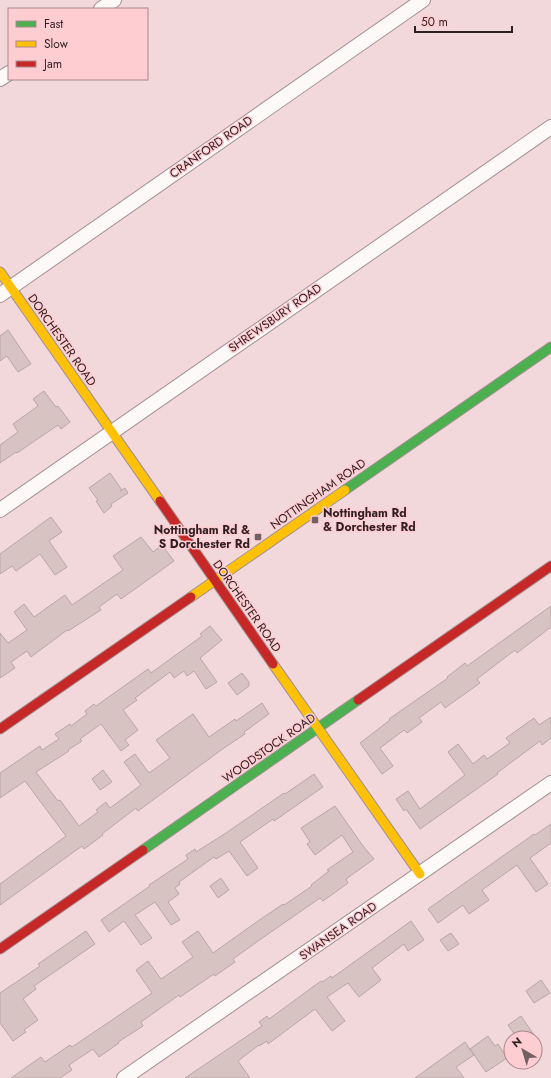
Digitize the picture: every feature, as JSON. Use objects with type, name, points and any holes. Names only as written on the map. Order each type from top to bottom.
[{"type":"street","points":[[102,8],[114,0]]},
{"type":"street","name":"CRANFORD ROAD","points":[[5,291],[423,0]]},
{"type":"street","name":"SHREWSBURY ROAD","points":[[0,510],[551,127]]},
{"type":"street","name":"DORCHESTER ROAD","points":[[0,272],[5,291],[112,432],[420,874]]},
{"type":"street","name":"NOTTINGHAM ROAD","points":[[0,729],[551,347]]},
{"type":"street","name":"WOODSTOCK ROAD","points":[[0,949],[551,566]]},
{"type":"street","name":"SWANSEA ROAD","points":[[124,1078],[551,783]]},
{"type":"building","points":[[8,330],[31,364],[18,372],[7,356],[0,361],[0,336]]},
{"type":"building","points":[[44,391],[70,422],[61,429],[58,425],[0,463],[0,445],[18,432],[13,424],[38,406],[33,399]]},
{"type":"building","points":[[110,473],[122,490],[125,488],[128,493],[111,504],[112,506],[104,513],[96,501],[98,500],[89,488]]},
{"type":"building","points":[[51,517],[62,532],[49,541],[67,567],[55,575],[40,554],[16,571],[12,566],[0,574],[0,554]]},
{"type":"building","points":[[141,537],[153,552],[162,545],[174,561],[121,599],[117,594],[99,607],[101,610],[68,631],[67,630],[31,657],[27,651],[11,662],[15,668],[0,678],[0,633],[8,643],[27,630],[14,612],[24,604],[34,617],[65,595],[72,605],[123,570],[113,556]]},
{"type":"building","points":[[551,606],[551,627],[517,653],[515,650],[477,679],[480,683],[445,708],[441,702],[419,718],[422,722],[407,733],[404,730],[380,748],[393,766],[382,774],[360,743],[390,720],[389,719],[448,678],[447,677],[465,663],[467,666]]},
{"type":"building","points":[[210,626],[222,640],[200,658],[217,682],[206,689],[194,671],[187,676],[184,671],[174,678],[170,672],[135,698],[137,700],[123,710],[138,730],[125,740],[129,745],[121,751],[101,724],[80,739],[82,741],[68,750],[69,751],[36,772],[58,801],[60,800],[79,826],[98,812],[96,810],[106,802],[110,808],[141,785],[124,762],[135,754],[149,773],[170,758],[156,740],[193,714],[209,737],[262,703],[269,714],[244,732],[245,734],[138,811],[136,808],[84,849],[82,846],[0,905],[0,884],[66,836],[25,781],[0,798],[0,773],[40,746],[42,750],[59,739],[55,734],[70,724],[71,726],[87,714],[85,711],[94,704],[96,706],[148,669],[151,673],[202,636],[200,634]]},
{"type":"building","points":[[242,673],[249,682],[249,686],[237,695],[228,683]]},
{"type":"building","points":[[551,717],[551,738],[542,745],[540,741],[497,773],[498,774],[420,829],[406,809],[404,811],[396,799],[408,791],[420,809],[465,775],[448,752],[458,744],[473,764],[484,755],[487,759],[510,743],[506,738],[534,718],[539,725]]},
{"type":"building","points":[[103,770],[112,782],[100,790],[92,779]]},
{"type":"building","points":[[314,774],[323,787],[274,821],[273,819],[240,842],[258,868],[247,876],[229,851],[216,859],[214,857],[179,882],[180,884],[175,888],[179,894],[168,902],[180,920],[171,925],[155,902],[135,915],[152,938],[141,945],[124,921],[109,932],[101,920],[188,859],[186,855],[195,849],[196,852]]},
{"type":"building","points":[[335,806],[374,859],[346,879],[348,883],[323,901],[320,898],[258,941],[233,959],[235,962],[215,976],[214,974],[180,997],[179,995],[141,1022],[143,1026],[118,1042],[119,1043],[99,1057],[93,1049],[69,1065],[72,1070],[60,1078],[11,1078],[41,1057],[45,1062],[70,1045],[72,1047],[152,993],[136,970],[148,961],[161,979],[193,957],[182,942],[198,931],[213,953],[283,904],[284,905],[312,886],[311,885],[329,871],[327,870],[353,852],[342,835],[315,855],[307,844],[310,842],[301,828]]},
{"type":"building","points":[[551,824],[551,843],[530,858],[548,884],[536,892],[517,865],[482,890],[489,900],[469,914],[463,905],[438,923],[428,909],[534,834],[535,835]]},
{"type":"building","points":[[221,878],[229,890],[218,898],[210,886]]},
{"type":"building","points":[[411,921],[424,940],[408,951],[404,944],[372,968],[381,980],[359,997],[348,983],[327,997],[345,1021],[332,1031],[315,1009],[268,1044],[267,1041],[259,1045],[238,1061],[250,1078],[185,1078],[262,1026],[259,1022],[267,1016],[269,1019],[321,981],[322,982],[331,976],[332,978]]},
{"type":"building","points":[[86,931],[95,944],[34,986],[36,989],[23,999],[38,1020],[24,1030],[26,1032],[13,1041],[0,1023],[0,993],[40,966],[38,964]]},
{"type":"building","points":[[451,933],[459,944],[448,951],[440,940]]},
{"type":"building","points":[[541,980],[550,993],[534,1003],[526,991]]},
{"type":"building","points":[[521,1016],[531,1030],[511,1030],[508,1025]]},
{"type":"building","points":[[488,1036],[495,1046],[498,1044],[503,1052],[503,1061],[486,1072],[470,1049]]},
{"type":"building","points":[[465,1042],[474,1055],[456,1067],[464,1078],[415,1078]]},
{"type":"traffic: fast","points":[[345,490],[551,347]]},
{"type":"traffic: fast","points":[[143,850],[358,700]]},
{"type":"traffic: slow","points":[[0,272],[160,501]]},
{"type":"traffic: slow","points":[[191,597],[345,490]]},
{"type":"traffic: slow","points":[[273,664],[420,874]]},
{"type":"traffic: jam","points":[[160,501],[273,664]]},
{"type":"traffic: jam","points":[[358,700],[551,566]]},
{"type":"traffic: jam","points":[[0,729],[191,597]]},
{"type":"traffic: jam","points":[[0,949],[143,850]]},
{"type":"place","name":"Nottingham Rd & Dorchester Rd","points":[[315,520]]},
{"type":"place","name":"Nottingham Rd & S Dorchester Rd","points":[[258,537]]}]
